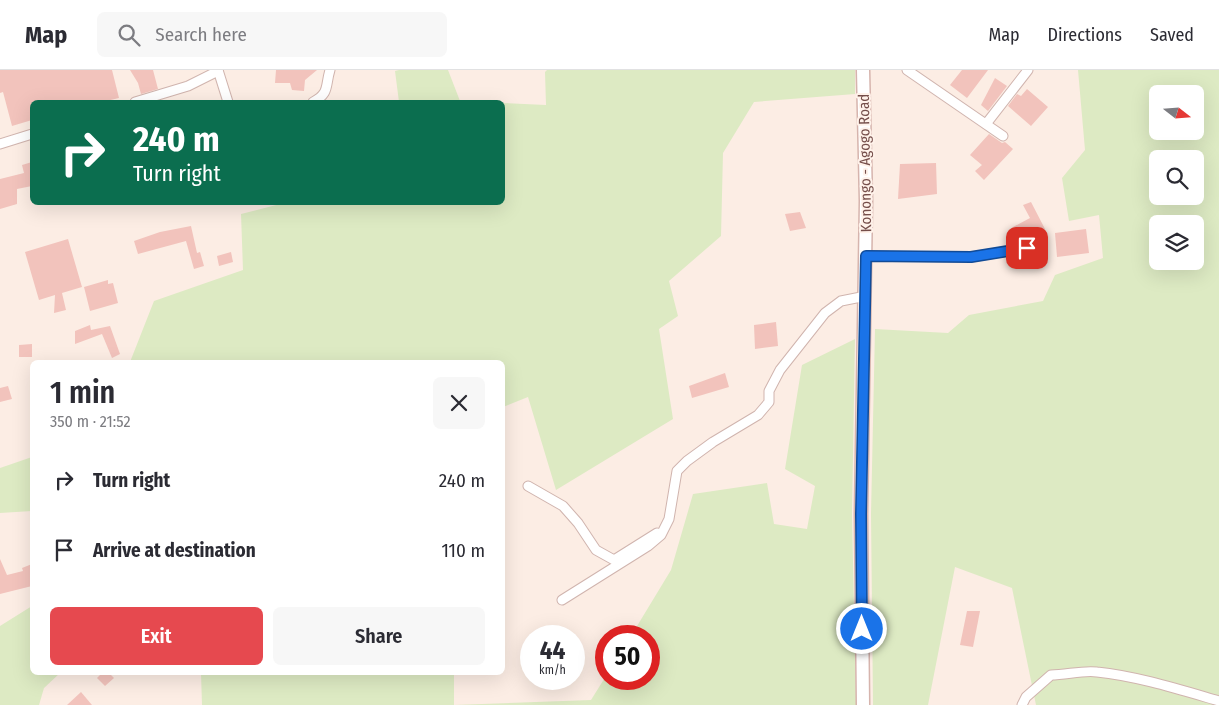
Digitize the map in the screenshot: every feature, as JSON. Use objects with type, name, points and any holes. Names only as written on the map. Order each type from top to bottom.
[{"type":"main road","name":"Konongo - Agogo Road","points":[[863,70],[866,256],[861,514],[863,705]]},
{"type":"street","points":[[142,100],[188,86],[218,70],[227,100]]},
{"type":"street","points":[[317,100],[321,98],[327,89],[330,70]]},
{"type":"street","points":[[907,70],[1003,136]]},
{"type":"street","points":[[986,124],[1028,70]]},
{"type":"street","points":[[0,144],[30,135]]},
{"type":"street","points":[[866,256],[971,257],[1027,248]]},
{"type":"street","points":[[562,600],[648,546],[661,535],[669,519],[677,471],[687,461],[713,442],[758,415],[769,402],[769,391],[780,370],[825,313],[841,301],[866,296]]},
{"type":"street","points":[[528,486],[563,506],[578,523],[596,550],[614,560],[657,533]]},
{"type":"street","points":[[1022,705],[1026,697],[1051,675],[1068,675],[1096,671],[1165,686],[1219,701]]},
{"type":"green space","points":[[448,70],[460,100],[399,100],[395,71]]},
{"type":"green space","points":[[547,70],[855,70],[855,94],[754,102],[723,153],[721,236],[669,281],[678,316],[659,329],[673,419],[556,490],[528,397],[505,406],[505,360],[131,360],[154,301],[243,270],[241,214],[276,205],[505,205],[505,103],[546,105],[545,72]]},
{"type":"green space","points":[[1078,70],[1219,70],[1219,705],[1036,705],[1012,588],[955,567],[928,705],[873,705],[871,514],[875,329],[948,333],[969,315],[1043,301],[1055,275],[1103,258],[1099,215],[1069,221],[1062,178],[1085,150]]},
{"type":"green space","points":[[855,339],[852,514],[856,705],[454,705],[591,700],[597,690],[660,690],[660,625],[638,625],[671,570],[693,494],[767,483],[774,524],[807,529],[815,486],[785,469],[802,365]]},
{"type":"green space","points":[[30,458],[30,511],[0,513],[0,468]]},
{"type":"green space","points":[[30,607],[30,675],[58,675],[44,688],[39,705],[0,705],[0,626]]},
{"type":"green space","points":[[201,675],[454,675],[454,705],[202,705]]},
{"type":"building","points":[[0,70],[112,70],[119,98],[110,100],[30,100],[30,121],[12,126],[3,92],[0,93]]},
{"type":"building","points":[[130,70],[153,70],[158,89],[141,94],[138,83]]},
{"type":"building","points":[[276,70],[317,70],[305,80],[304,91],[292,90],[290,83],[275,83]]},
{"type":"building","points":[[962,70],[988,70],[967,98],[950,85]]},
{"type":"building","points":[[995,78],[1007,86],[988,111],[981,105]]},
{"type":"building","points":[[1027,89],[1048,107],[1031,126],[1008,106],[1017,94],[1021,96]]},
{"type":"building","points":[[989,134],[1002,143],[1005,142],[1013,149],[984,180],[975,171],[982,165],[970,155]]},
{"type":"building","points":[[30,163],[30,186],[17,189],[17,204],[0,209],[0,179],[24,173],[22,165]]},
{"type":"building","points":[[936,163],[937,194],[898,199],[900,164]]},
{"type":"building","points":[[1031,202],[1045,229],[1020,241],[1013,227],[1030,218],[1023,205]]},
{"type":"building","points":[[800,212],[806,228],[790,231],[785,214]]},
{"type":"building","points":[[191,226],[197,253],[200,252],[204,266],[194,269],[186,241],[138,254],[134,241],[160,232]]},
{"type":"building","points":[[1086,229],[1089,253],[1057,257],[1055,233]]},
{"type":"building","points":[[68,239],[82,287],[62,293],[66,310],[54,313],[55,295],[39,300],[25,252]]},
{"type":"building","points":[[231,252],[233,262],[219,266],[217,256]]},
{"type":"building","points":[[108,280],[108,284],[113,283],[118,303],[90,311],[84,287]]},
{"type":"building","points":[[776,322],[778,346],[755,349],[754,325]]},
{"type":"building","points":[[90,325],[91,330],[110,326],[120,354],[112,358],[102,334],[75,344],[75,331]]},
{"type":"building","points":[[32,344],[32,357],[19,357],[19,345]]},
{"type":"building","points":[[725,373],[729,387],[692,398],[689,386]]},
{"type":"building","points":[[8,386],[12,399],[0,402],[0,388]]},
{"type":"building","points":[[0,559],[7,575],[23,571],[22,568],[30,565],[30,586],[0,594]]},
{"type":"building","points":[[967,611],[980,611],[973,647],[960,645]]},
{"type":"building","points":[[100,675],[111,675],[114,678],[105,686],[97,678]]},
{"type":"building","points":[[81,692],[92,705],[67,705]]},
{"type":"route","points":[[862,629],[861,514],[866,256],[971,257],[1027,248]]}]
